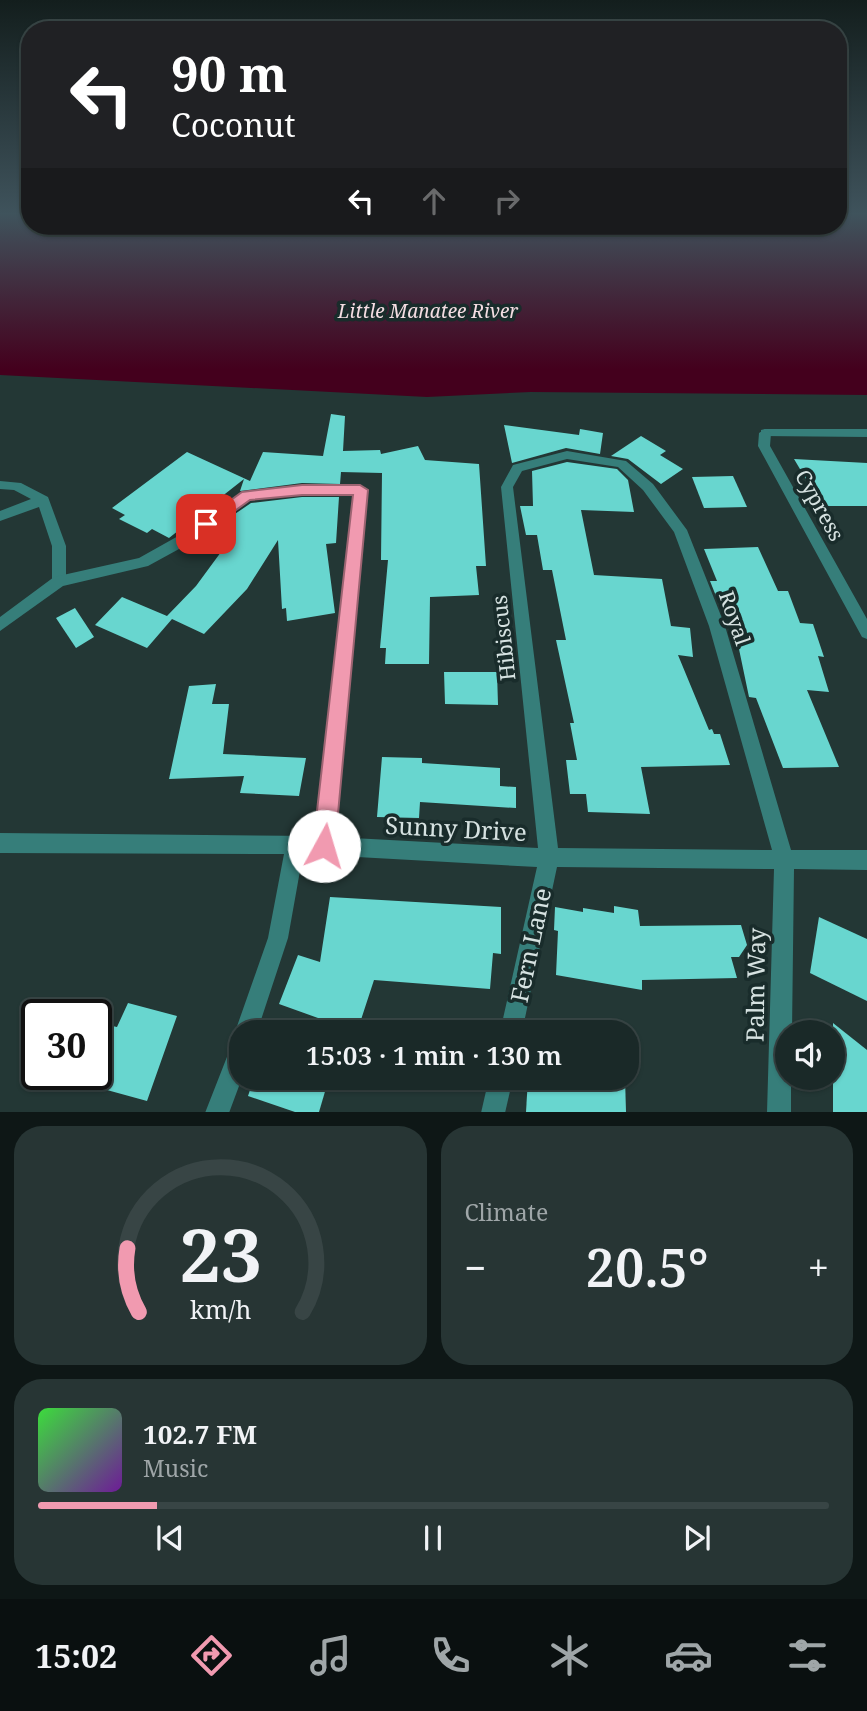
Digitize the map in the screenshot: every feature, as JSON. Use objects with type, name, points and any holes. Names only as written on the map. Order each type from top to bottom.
[{"type":"street","name":"Cypress","points":[[867,433],[765,433],[764,446],[867,633]]},
{"type":"street","name":"Hibiscus","points":[[549,857],[507,487],[517,468],[567,455]]},
{"type":"street","name":"Royal","points":[[567,455],[622,464],[648,487],[680,530],[717,626],[784,859]]},
{"type":"street","points":[[0,485],[16,486],[43,499],[59,546],[59,581]]},
{"type":"street","points":[[0,625],[59,581],[143,562],[185,539],[247,496],[302,490],[360,490],[324,846]]},
{"type":"street","points":[[0,516],[43,499]]},
{"type":"street","name":"Sunny Drive","points":[[0,843],[295,844],[549,857],[867,860]]},
{"type":"street","points":[[250,1020],[278,938],[295,844]]},
{"type":"street","name":"Fern Lane","points":[[514,1020],[549,857]]},
{"type":"street","name":"Palm Way","points":[[779,1112],[784,859]]},
{"type":"street","points":[[217,1112],[229,1081]]},
{"type":"street","points":[[493,1112],[498,1090]]},
{"type":"water","name":"Little Manatee River","points":[[0,266],[867,266],[867,395],[531,392],[427,397],[0,375]]},
{"type":"building","points":[[331,414],[345,416],[343,451],[380,450],[381,454],[418,446],[425,460],[479,464],[486,566],[476,566],[479,595],[430,597],[429,664],[385,664],[386,648],[380,648],[388,560],[381,560],[382,473],[341,472],[340,484],[302,483],[240,491],[244,479],[169,538],[152,529],[147,533],[119,519],[125,515],[112,508],[187,452],[250,481],[263,452],[323,456]]},
{"type":"building","points":[[504,425],[579,435],[580,429],[603,433],[600,454],[566,448],[512,463]]},
{"type":"building","points":[[641,436],[666,451],[660,455],[683,469],[661,484],[628,459],[611,456]]},
{"type":"building","points":[[794,459],[867,463],[867,506],[822,506]]},
{"type":"building","points":[[567,462],[617,469],[628,480],[634,512],[581,510],[594,575],[662,579],[671,626],[690,628],[693,657],[678,655],[709,730],[720,734],[730,765],[641,767],[650,814],[588,812],[586,794],[570,794],[566,760],[577,760],[570,723],[574,723],[556,640],[566,640],[552,570],[543,570],[537,535],[526,535],[520,506],[533,506],[532,471]]},
{"type":"building","points":[[733,476],[747,507],[704,508],[692,477]]},
{"type":"building","points":[[302,497],[339,497],[336,543],[326,544],[335,613],[287,621],[286,608],[282,609],[278,540],[247,589],[204,634],[172,619],[147,648],[95,625],[122,597],[167,616],[196,586],[221,552],[232,516],[251,503]]},
{"type":"building","points":[[758,547],[778,591],[788,591],[800,623],[813,624],[824,657],[818,656],[829,692],[807,690],[839,767],[783,768],[756,698],[749,697],[730,606],[720,606],[710,581],[717,581],[704,549]]},
{"type":"building","points":[[75,608],[94,637],[76,648],[56,618]]},
{"type":"building","points":[[444,672],[497,672],[498,705],[445,704]]},
{"type":"building","points":[[216,684],[212,704],[229,704],[223,754],[306,758],[299,796],[240,793],[244,776],[169,779],[189,686]]},
{"type":"building","points":[[382,757],[422,758],[422,763],[500,768],[500,786],[516,787],[516,808],[420,802],[419,818],[377,817]]},
{"type":"building","points":[[330,897],[501,907],[501,954],[493,953],[490,989],[374,980],[361,1020],[324,1020],[279,1004],[298,955],[320,962]]},
{"type":"building","points":[[614,906],[638,910],[640,926],[741,925],[747,945],[739,957],[731,957],[737,978],[642,980],[642,990],[556,975],[558,931],[554,930],[555,907],[583,912],[583,908],[614,913]]},
{"type":"building","points":[[819,917],[867,939],[867,1001],[810,973]]},
{"type":"building","points":[[128,1003],[177,1016],[147,1101],[107,1090],[112,1090],[112,1026],[117,1027]]},
{"type":"building","points":[[845,1033],[867,1050],[867,1112],[833,1112],[833,1090],[845,1090]]},
{"type":"building","points":[[250,1090],[325,1090],[319,1112],[295,1112],[248,1096]]},
{"type":"building","points":[[527,1090],[625,1090],[626,1112],[526,1112]]},
{"type":"route","points":[[206,524],[247,496],[302,490],[360,490],[324,846]]}]
